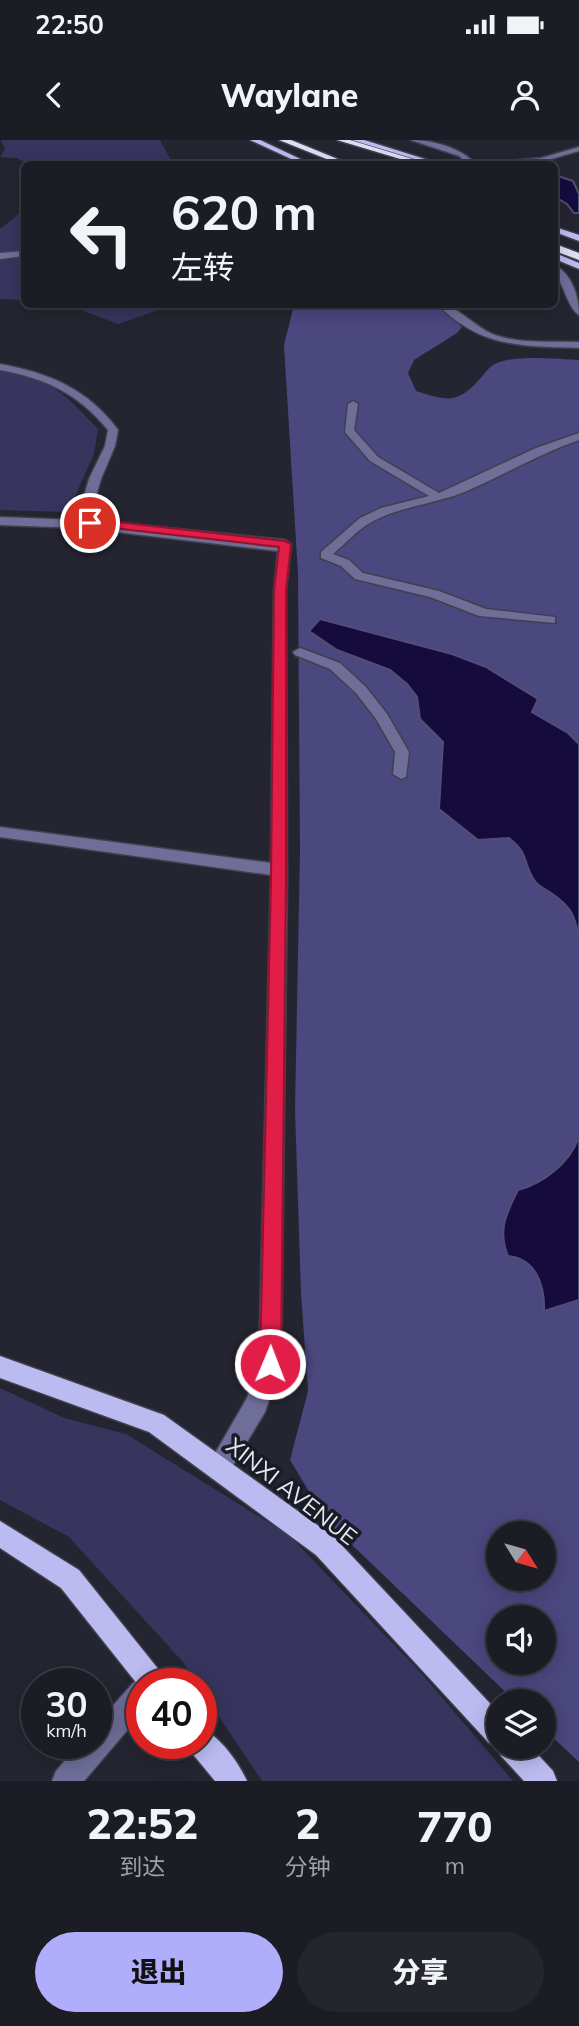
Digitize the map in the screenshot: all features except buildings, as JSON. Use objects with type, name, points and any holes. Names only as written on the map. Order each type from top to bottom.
[{"type":"highway","points":[[267,140],[316,161]]},
{"type":"highway","points":[[283,140],[338,161]]},
{"type":"highway","points":[[297,140],[354,160]]},
{"type":"highway","points":[[313,140],[354,160]]},
{"type":"highway","points":[[341,140],[414,161]]},
{"type":"highway","points":[[558,237],[578,239]]},
{"type":"highway","points":[[558,248],[579,257]]},
{"type":"main road","points":[[254,140],[300,161]]},
{"type":"main road","points":[[356,140],[426,161]]},
{"type":"main road","points":[[558,230],[578,239]]},
{"type":"main road","points":[[558,257],[579,266]]},
{"type":"main road","points":[[558,267],[579,275]]},
{"type":"main road","name":"XINXI AVENUE","points":[[0,1367],[156,1423],[325,1546],[486,1719]]},
{"type":"main road","points":[[0,1533],[70,1579],[136,1668]]},
{"type":"main road","points":[[215,1759],[233,1781]]},
{"type":"main road","points":[[523,1759],[543,1781]]},
{"type":"street","points":[[415,140],[462,154],[469,161]]},
{"type":"street","points":[[526,161],[541,160],[579,149]]},
{"type":"street","points":[[0,257],[21,255]]},
{"type":"street","points":[[558,270],[568,284],[579,312]]},
{"type":"street","points":[[445,308],[466,327],[488,338],[513,343],[579,345]]},
{"type":"street","points":[[0,367],[30,372],[69,387],[98,409],[113,430],[110,446],[95,479],[82,524]]},
{"type":"street","points":[[353,404],[349,430],[374,459],[438,497]]},
{"type":"street","points":[[550,620],[484,613],[434,594],[359,576],[345,563],[325,555],[364,521],[385,511],[461,489],[540,450],[579,436]]},
{"type":"street","points":[[0,521],[82,524],[285,546],[280,591],[279,875],[270,1364],[257,1404],[218,1469]]},
{"type":"street","points":[[300,652],[335,666],[361,690],[382,717],[402,752],[401,774]]},
{"type":"street","points":[[0,832],[279,875]]},
{"type":"street","points":[[0,841],[279,875]]},
{"type":"street","points":[[66,1781],[126,1712]]},
{"type":"shaded area","points":[[1,140],[160,140],[171,161],[22,161],[0,157],[5,149]]},
{"type":"shaded area","points":[[558,176],[573,181],[579,194],[579,213],[574,213],[558,199]]},
{"type":"shaded area","points":[[21,212],[21,300],[0,299],[0,229]]},
{"type":"shaded area","points":[[76,308],[164,308],[118,324]]},
{"type":"shaded area","points":[[293,308],[441,308],[462,327],[457,333],[414,360],[408,373],[416,391],[435,397],[450,398],[463,394],[491,366],[510,359],[579,360],[579,1762],[556,1740],[556,1689],[502,1689],[488,1675],[556,1675],[556,1605],[486,1605],[486,1673],[327,1521],[290,1460],[308,1391],[301,1293],[295,1110],[300,851],[298,574],[284,345]]},
{"type":"shaded area","points":[[0,371],[45,383],[65,396],[98,429],[94,454],[68,512],[0,510]]},
{"type":"shaded area","points":[[320,619],[452,654],[486,667],[538,699],[532,712],[568,733],[579,744],[579,938],[571,912],[563,902],[536,882],[516,844],[509,838],[478,840],[439,809],[443,742],[420,719],[417,697],[407,684],[390,670],[337,650],[309,631]]},
{"type":"shaded area","points":[[579,1136],[579,1300],[544,1311],[543,1292],[537,1275],[526,1262],[508,1256],[503,1229],[518,1190],[547,1177],[563,1163]]},
{"type":"shaded area","points":[[0,1388],[64,1418],[126,1434],[290,1536],[422,1674],[486,1749],[486,1759],[494,1759],[513,1781],[262,1781],[217,1714],[217,1668],[187,1668],[69,1537],[0,1500]]},
{"type":"route","points":[[90,523],[285,544],[280,591],[279,880],[270,1364]]}]
